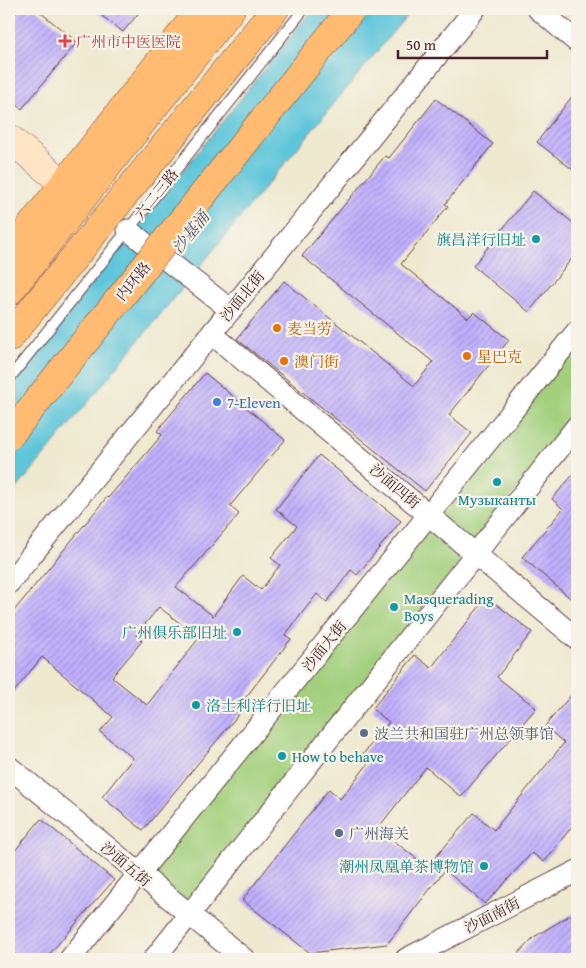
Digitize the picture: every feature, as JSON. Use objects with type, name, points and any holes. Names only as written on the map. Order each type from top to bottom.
[{"type":"main road","points":[[9,254],[201,9]]},
{"type":"main road","points":[[9,292],[231,9]]},
{"type":"main road","points":[[9,338],[275,9]]},
{"type":"main road","name":"内环路","points":[[9,436],[352,9]]},
{"type":"street","name":"沙面北街","points":[[9,583],[475,9]]},
{"type":"street","points":[[538,9],[577,42]]},
{"type":"street","points":[[9,138],[64,184]]},
{"type":"street","points":[[130,231],[231,310]]},
{"type":"street","name":"沙面大街","points":[[70,959],[577,331]]},
{"type":"street","name":"沙面四街","points":[[212,334],[577,639]]},
{"type":"street","points":[[154,959],[577,426]]},
{"type":"street","name":"沙面五街","points":[[9,767],[244,959]]},
{"type":"street","name":"沙面南街","points":[[406,959],[577,872]]},
{"type":"lane","name":"六二三路","points":[[9,379],[130,231],[304,9]]},
{"type":"green space","points":[[577,339],[577,414],[473,543],[438,515]]},
{"type":"green space","points":[[431,524],[467,552],[189,903],[147,869]]},
{"type":"water","name":"沙基涌","points":[[313,9],[412,9],[9,498],[9,387]]},
{"type":"building","points":[[9,9],[36,9],[77,42],[22,109],[9,98]]},
{"type":"building","points":[[93,9],[142,9],[123,32]]},
{"type":"building","points":[[577,90],[577,173],[537,142]]},
{"type":"building","points":[[436,99],[493,144],[445,204],[448,206],[401,264],[468,318],[474,312],[509,340],[449,415],[472,433],[425,491],[237,339],[284,281],[414,386],[433,362],[302,256],[385,156],[389,158]]},
{"type":"building","name":"旗昌洋行旧址","points":[[533,191],[577,226],[577,252],[529,312],[473,266]]},
{"type":"building","points":[[205,373],[285,440],[230,506],[239,514],[176,587],[213,616],[243,576],[261,590],[280,565],[271,558],[297,526],[276,509],[319,455],[401,521],[357,575],[351,570],[327,602],[317,594],[285,635],[291,639],[239,706],[243,709],[143,830],[102,797],[133,758],[100,732],[113,717],[42,657],[9,698],[9,617],[107,497],[162,435],[157,431]],"holes":[[[159,607],[199,638],[147,705],[112,677],[142,641],[136,635]]]},
{"type":"building","points":[[577,470],[577,604],[522,557],[563,509],[552,499]]},
{"type":"building","points":[[487,597],[532,632],[497,677],[536,708],[461,797],[426,767],[378,828],[427,867],[474,813],[494,830],[564,743],[545,726],[577,688],[577,820],[544,862],[532,853],[485,904],[445,870],[387,944],[310,953],[242,900],[329,789],[340,799],[368,764],[360,758],[389,722],[372,709],[415,655],[431,668]]},
{"type":"building","points":[[41,819],[114,880],[45,959],[9,959],[9,858]]},
{"type":"building","points":[[577,911],[577,959],[513,959],[534,937]]},
{"type":"place","name":"广州市中医医院","points":[[65,41]]},
{"type":"place","name":"旗昌洋行旧址","points":[[536,239]]},
{"type":"place","name":"麦当劳","points":[[277,328]]},
{"type":"place","name":"星巴克","points":[[467,356]]},
{"type":"place","name":"澳门街","points":[[284,361]]},
{"type":"place","name":"7-Eleven","points":[[217,402]]},
{"type":"place","name":"Музыканты","points":[[497,482]]},
{"type":"place","name":"Masquerading Boys","points":[[394,607]]},
{"type":"place","name":"广州俱乐部旧址","points":[[237,632]]},
{"type":"place","name":"洛士利洋行旧址","points":[[196,705]]},
{"type":"place","name":"波兰共和国驻广州总领事馆","points":[[364,733]]},
{"type":"place","name":"How to behave","points":[[282,756]]},
{"type":"place","name":"广州海关","points":[[339,833]]},
{"type":"place","name":"潮州凤凰单茶博物馆","points":[[484,866]]}]
